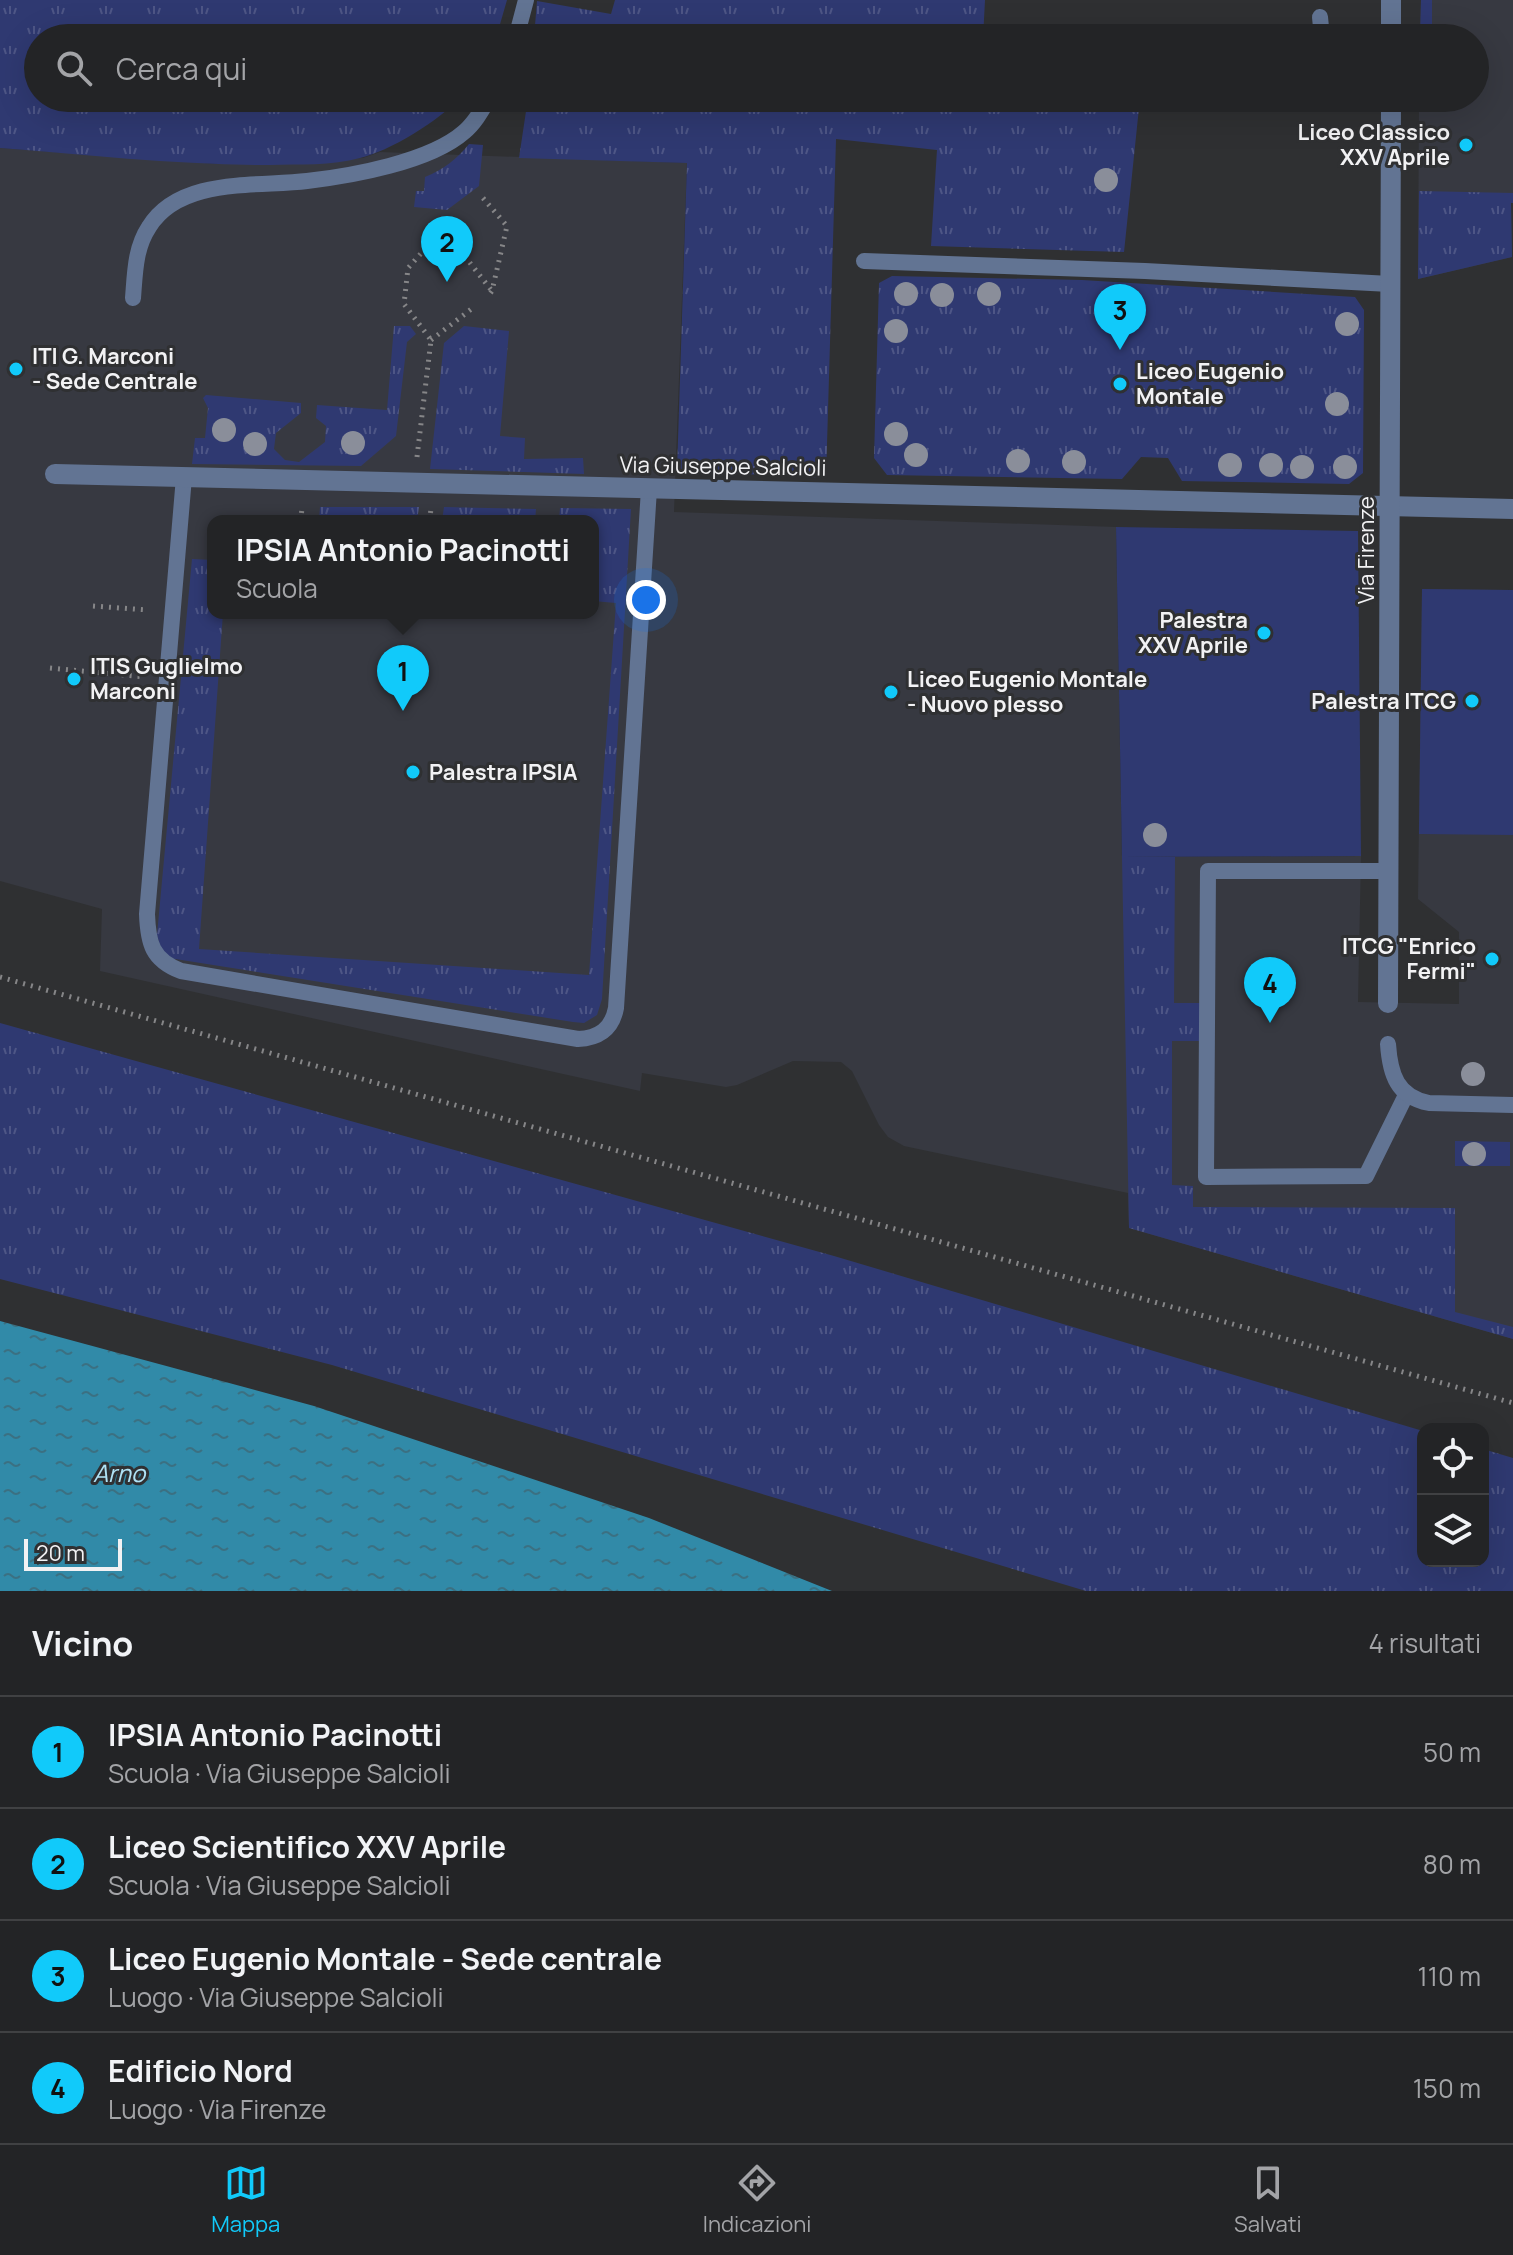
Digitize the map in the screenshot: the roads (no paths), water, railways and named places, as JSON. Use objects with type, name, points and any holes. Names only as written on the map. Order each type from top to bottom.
[{"type":"street","points":[[1391,0],[1391,24]]},
{"type":"street","name":"Via Firenze","points":[[1388,1003],[1391,112]]},
{"type":"street","name":"Via Giuseppe Salcioli","points":[[55,474],[1513,509]]},
{"type":"lane","points":[[520,24],[526,0]]},
{"type":"lane","points":[[1320,17],[1321,24]]},
{"type":"lane","points":[[133,298],[142,238],[158,215],[174,202],[224,187],[306,181],[406,160],[464,133],[481,112]]},
{"type":"lane","points":[[864,261],[1390,284]]},
{"type":"lane","points":[[184,477],[147,914],[152,945],[163,962],[181,971],[586,1039],[601,1034],[611,1024],[616,1008],[649,489]]},
{"type":"lane","points":[[1389,871],[1208,871],[1206,1177],[1366,1176],[1406,1095]]},
{"type":"lane","points":[[1388,1044],[1391,1070],[1399,1086],[1406,1095],[1417,1101],[1513,1105]]},
{"type":"water","name":"Arno","points":[[0,1321],[314,1406],[649,1518],[832,1591],[0,1591]]},
{"type":"place","name":"Liceo Classico XXV Aprile","points":[[1466,145]]},
{"type":"place","name":"Liceo Scientifico XXV Aprile","points":[[447,282]]},
{"type":"place","name":"Liceo Eugenio Montale - Sede centrale","points":[[1120,350]]},
{"type":"place","name":"ITI G. Marconi - Sede Centrale","points":[[16,369]]},
{"type":"place","name":"Liceo Eugenio Montale","points":[[1120,384]]},
{"type":"place","name":"Palestra XXV Aprile","points":[[1264,633]]},
{"type":"place","name":"ITIS Guglielmo Marconi","points":[[74,679]]},
{"type":"place","name":"Liceo Eugenio Montale - Nuovo plesso","points":[[891,692]]},
{"type":"place","name":"Palestra ITCG","points":[[1472,701]]},
{"type":"place","name":"IPSIA Antonio Pacinotti","points":[[403,711]]},
{"type":"place","name":"Palestra IPSIA","points":[[413,772]]},
{"type":"place","name":"ITCG \"Enrico Fermi\"","points":[[1492,959]]},
{"type":"place","name":"Edificio Nord","points":[[1270,1023]]}]
